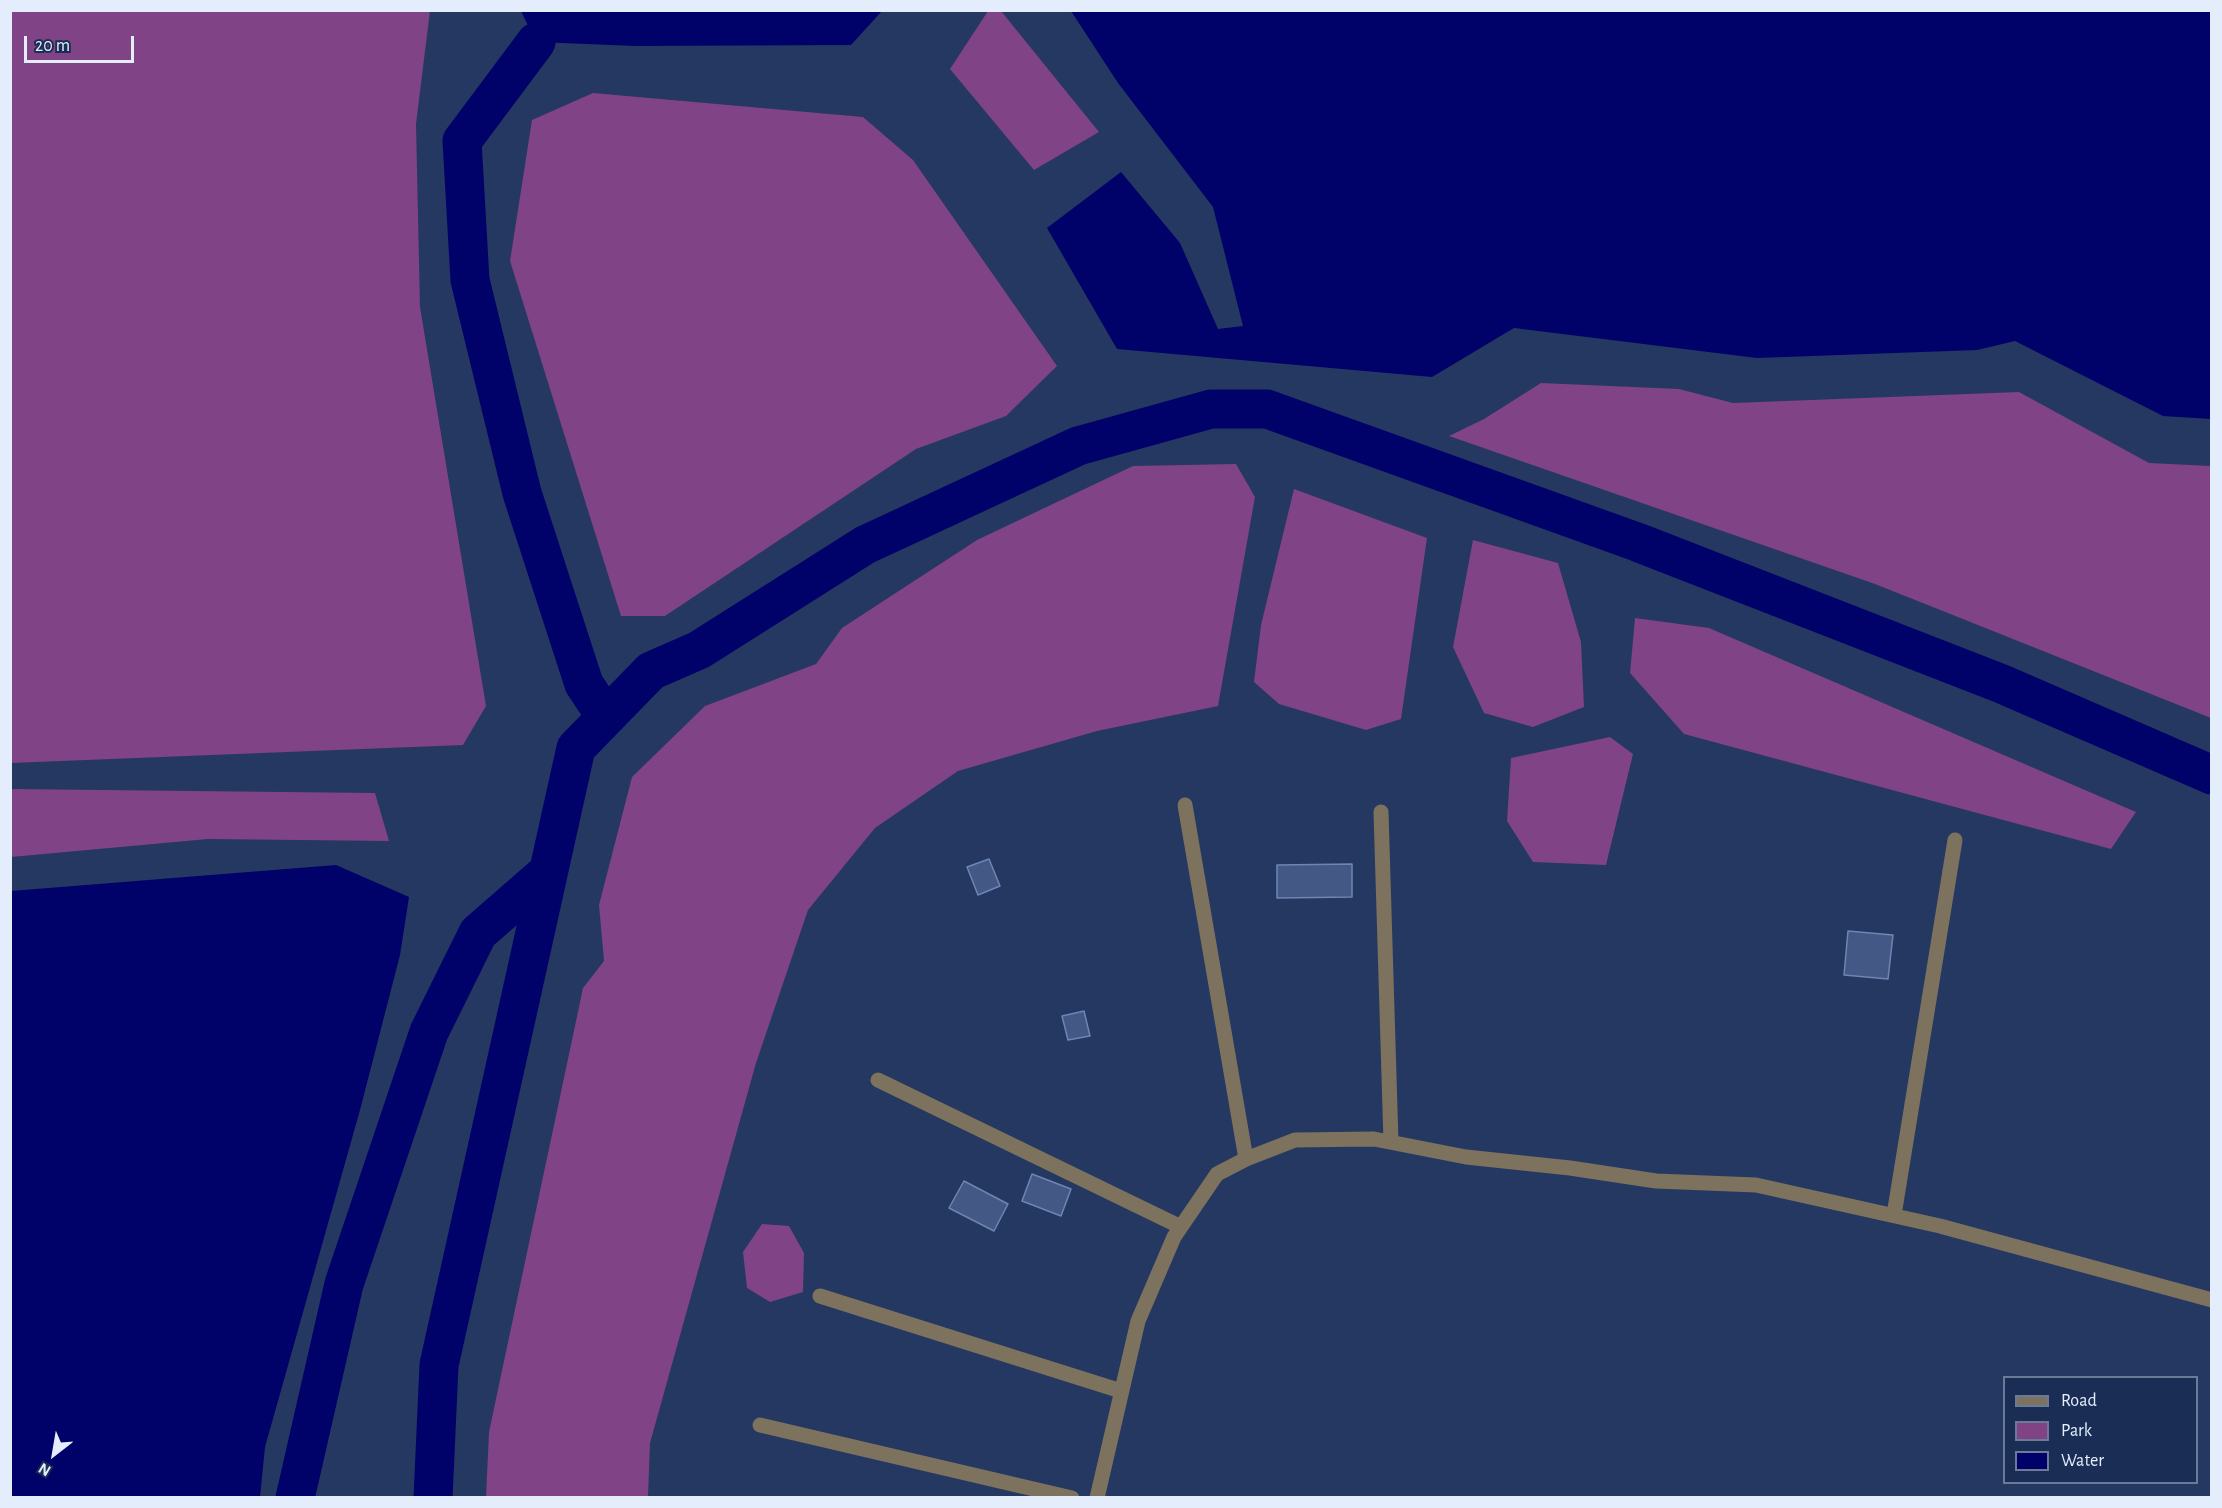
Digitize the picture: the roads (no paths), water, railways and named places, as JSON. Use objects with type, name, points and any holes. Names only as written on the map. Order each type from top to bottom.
[{"type":"street","points":[[1185,805],[1246,1159]]},
{"type":"street","points":[[1380,812],[1391,1142]]},
{"type":"street","points":[[1894,1215],[1955,840]]},
{"type":"street","points":[[878,1080],[1181,1227]]},
{"type":"street","points":[[1097,1497],[1138,1321],[1174,1237],[1217,1174],[1246,1159],[1295,1140],[1374,1139],[1466,1157],[1570,1168],[1656,1181],[1756,1185],[1940,1226],[2211,1300]]},
{"type":"street","points":[[820,1296],[1121,1391]]},
{"type":"street","points":[[760,1425],[1072,1497]]},
{"type":"water","points":[[521,11],[882,11],[851,45],[636,46],[536,42]]},
{"type":"water","points":[[1071,11],[2211,11],[2211,419],[2163,416],[2015,341],[1977,350],[1757,358],[1514,328],[1432,377],[1117,349],[1047,228],[1121,172],[1180,243],[1218,329],[1243,326],[1213,207],[1118,83]]},
{"type":"water","points":[[336,865],[409,897],[400,955],[360,1110],[265,1447],[260,1497],[11,1497],[11,891]]},
{"type":"waterway","points":[[536,42],[462,141],[470,280],[522,493],[584,684],[606,717]]},
{"type":"waterway","points":[[433,1498],[439,1365],[576,748],[651,671],[699,650],[865,545],[1078,446],[1211,409],[1267,409],[1637,542],[2002,684],[2212,775]]},
{"type":"waterway","points":[[295,1498],[344,1284],[429,1032],[478,933],[548,872]]}]
